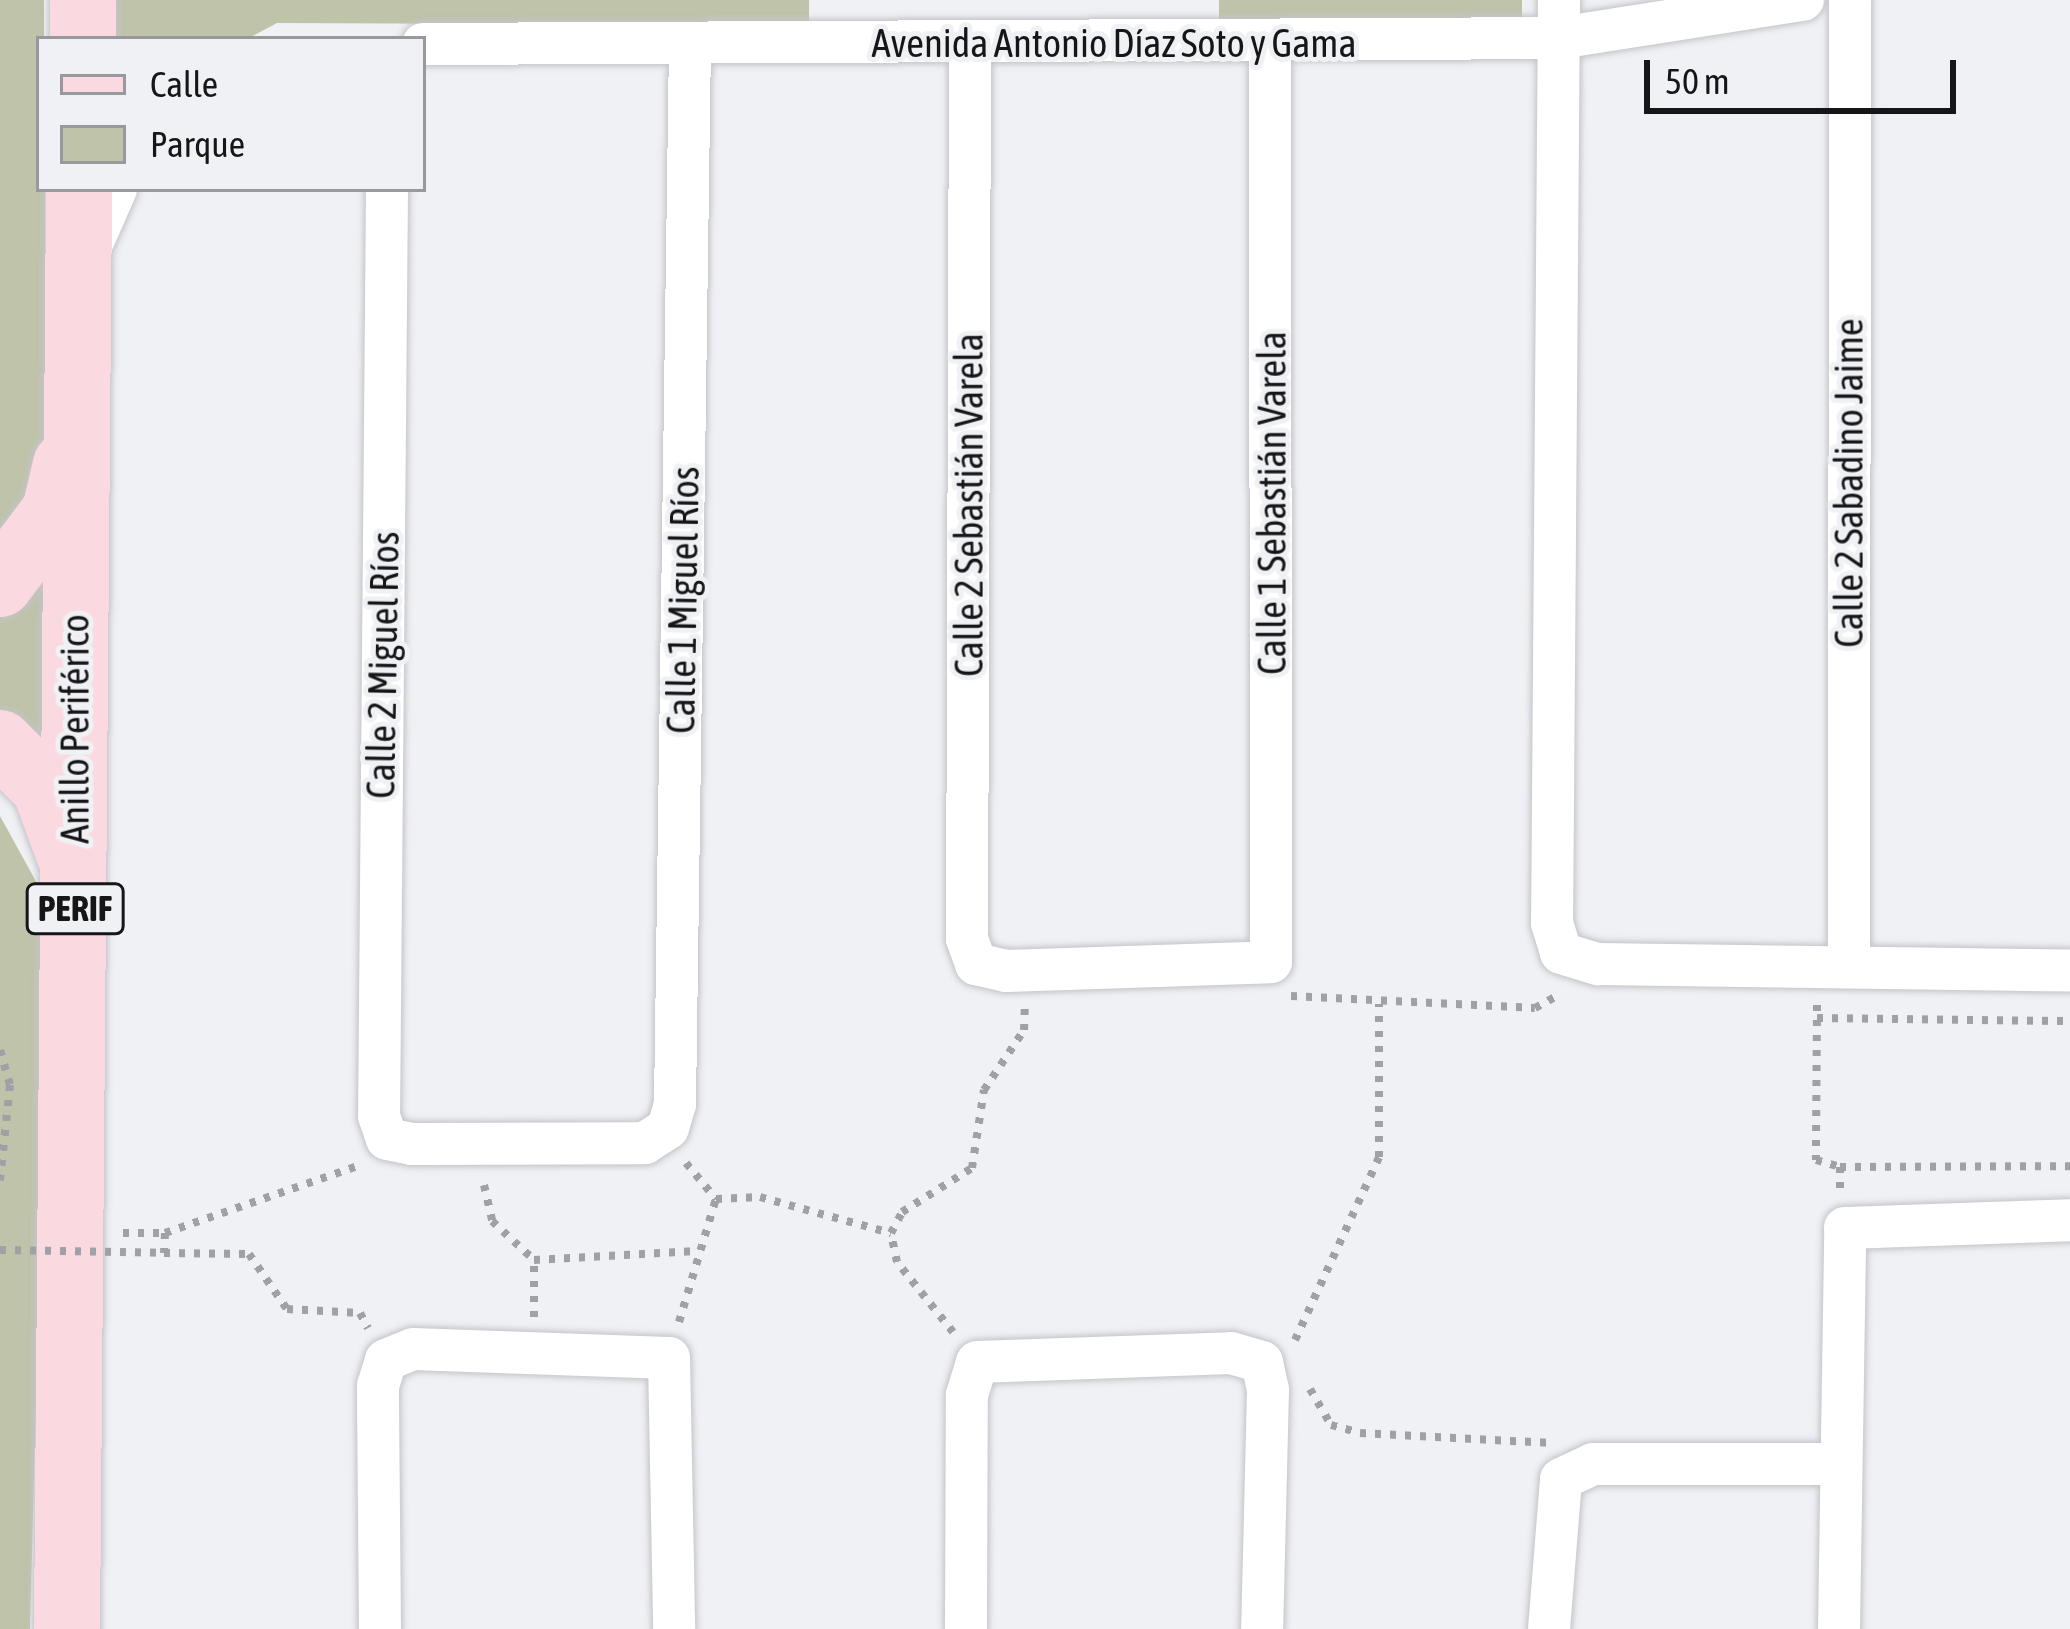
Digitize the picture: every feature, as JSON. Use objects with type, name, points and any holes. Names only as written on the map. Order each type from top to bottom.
[{"type":"main road","points":[[82,36],[83,0]]},
{"type":"main road","name":"Anillo Periférico","points":[[68,1629],[75,1234],[79,192]]},
{"type":"main road","points":[[0,584],[55,511],[76,417]]},
{"type":"main road","points":[[0,743],[44,788],[75,868]]},
{"type":"street","name":"Avenida Antonio Díaz Soto y Gama","points":[[426,44],[1270,44],[1803,0]]},
{"type":"street","name":"Calle 2 Sabadino Jaime","points":[[1833,966],[1850,0]]},
{"type":"street","points":[[1559,19],[1552,923],[1561,953],[1598,964],[2070,971]]},
{"type":"street","name":"Calle 1 Miguel Ríos","points":[[482,1143],[645,1143],[668,1128],[675,1104],[691,44]]},
{"type":"street","name":"Calle 2 Sebastián Varela","points":[[970,44],[967,939],[976,964],[1027,971]]},
{"type":"street","name":"Calle 1 Sebastián Varela","points":[[1270,44],[1271,962]]},
{"type":"street","points":[[77,277],[115,192]]},
{"type":"street","name":"Calle 2 Miguel Ríos","points":[[387,192],[387,1139]]},
{"type":"street","points":[[1027,971],[1271,962]]},
{"type":"street","points":[[387,1139],[482,1143]]},
{"type":"street","points":[[1839,1629],[1839,1255],[1845,1228],[1861,1221],[2070,1220]]},
{"type":"street","points":[[380,1629],[386,1360],[413,1349],[669,1358],[674,1629]]},
{"type":"street","points":[[966,1629],[967,1395],[977,1362],[1231,1353],[1282,1365],[1262,1629]]},
{"type":"street","points":[[1549,1629],[1561,1479],[1593,1464],[1836,1463]]},
{"type":"path","points":[[1271,962],[1285,994],[1379,1004],[1551,1004],[1561,953]]},
{"type":"path","points":[[1833,966],[1817,1018],[1816,1160],[1840,1167],[2070,1166]]},
{"type":"path","points":[[977,1362],[897,1262],[891,1233],[902,1212],[973,1168],[984,1090],[1024,1030],[1027,971]]},
{"type":"path","points":[[1379,1004],[1379,1157],[1294,1349],[1282,1365],[1330,1425],[1533,1436],[1593,1464]]},
{"type":"path","points":[[1817,1018],[2070,1021]]},
{"type":"path","points":[[0,1050],[10,1085],[0,1179]]},
{"type":"path","points":[[75,1234],[164,1233],[358,1168],[387,1139]]},
{"type":"path","points":[[482,1143],[492,1221],[534,1260],[697,1251]]},
{"type":"path","points":[[1839,1255],[1840,1167]]},
{"type":"path","points":[[669,1358],[708,1208],[730,1196],[891,1233]]},
{"type":"path","points":[[164,1233],[164,1252]]},
{"type":"path","points":[[0,1250],[249,1254],[286,1309],[360,1312],[386,1360]]},
{"type":"path","points":[[534,1260],[534,1351]]},
{"type":"green space","points":[[0,0],[44,0],[44,36],[36,36],[36,192],[45,192],[46,459],[0,569]]},
{"type":"green space","points":[[112,0],[809,0],[809,25],[277,23],[253,36],[111,36]]},
{"type":"green space","points":[[1219,0],[1522,0],[1522,26],[1219,26]]},
{"type":"green space","points":[[55,577],[43,740],[0,709],[0,611]]},
{"type":"green space","points":[[0,816],[49,905],[30,1629],[0,1629]]}]
